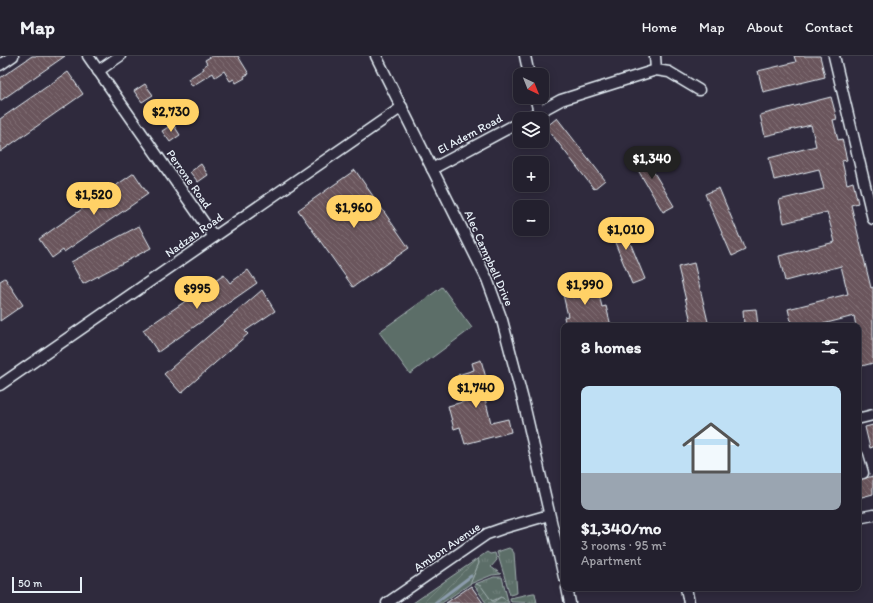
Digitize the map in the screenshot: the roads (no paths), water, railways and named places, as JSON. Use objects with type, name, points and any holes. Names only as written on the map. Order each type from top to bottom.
[{"type":"street","points":[[0,65],[13,56]]},
{"type":"street","name":"Perrone Road","points":[[88,56],[214,237]]},
{"type":"street","points":[[98,71],[120,56]]},
{"type":"street","name":"Alec Campbell Drive","points":[[376,56],[487,279],[502,320],[523,400],[561,565]]},
{"type":"street","points":[[525,56],[528,68]]},
{"type":"street","points":[[655,56],[656,70]]},
{"type":"street","points":[[834,56],[873,219]]},
{"type":"street","points":[[537,104],[539,112],[561,100],[656,70],[669,72],[699,90]]},
{"type":"street","name":"Nadzab Road","points":[[0,385],[402,107]]},
{"type":"street","name":"El Adem Road","points":[[432,168],[513,126]]},
{"type":"street","points":[[861,418],[873,415]]},
{"type":"street","name":"Ambon Avenue","points":[[387,603],[487,534],[549,515]]},
{"type":"street","points":[[861,517],[873,515]]},
{"type":"street","points":[[567,591],[569,603]]},
{"type":"street","points":[[687,591],[689,603]]},
{"type":"waterway","points":[[435,603],[471,576]]}]
